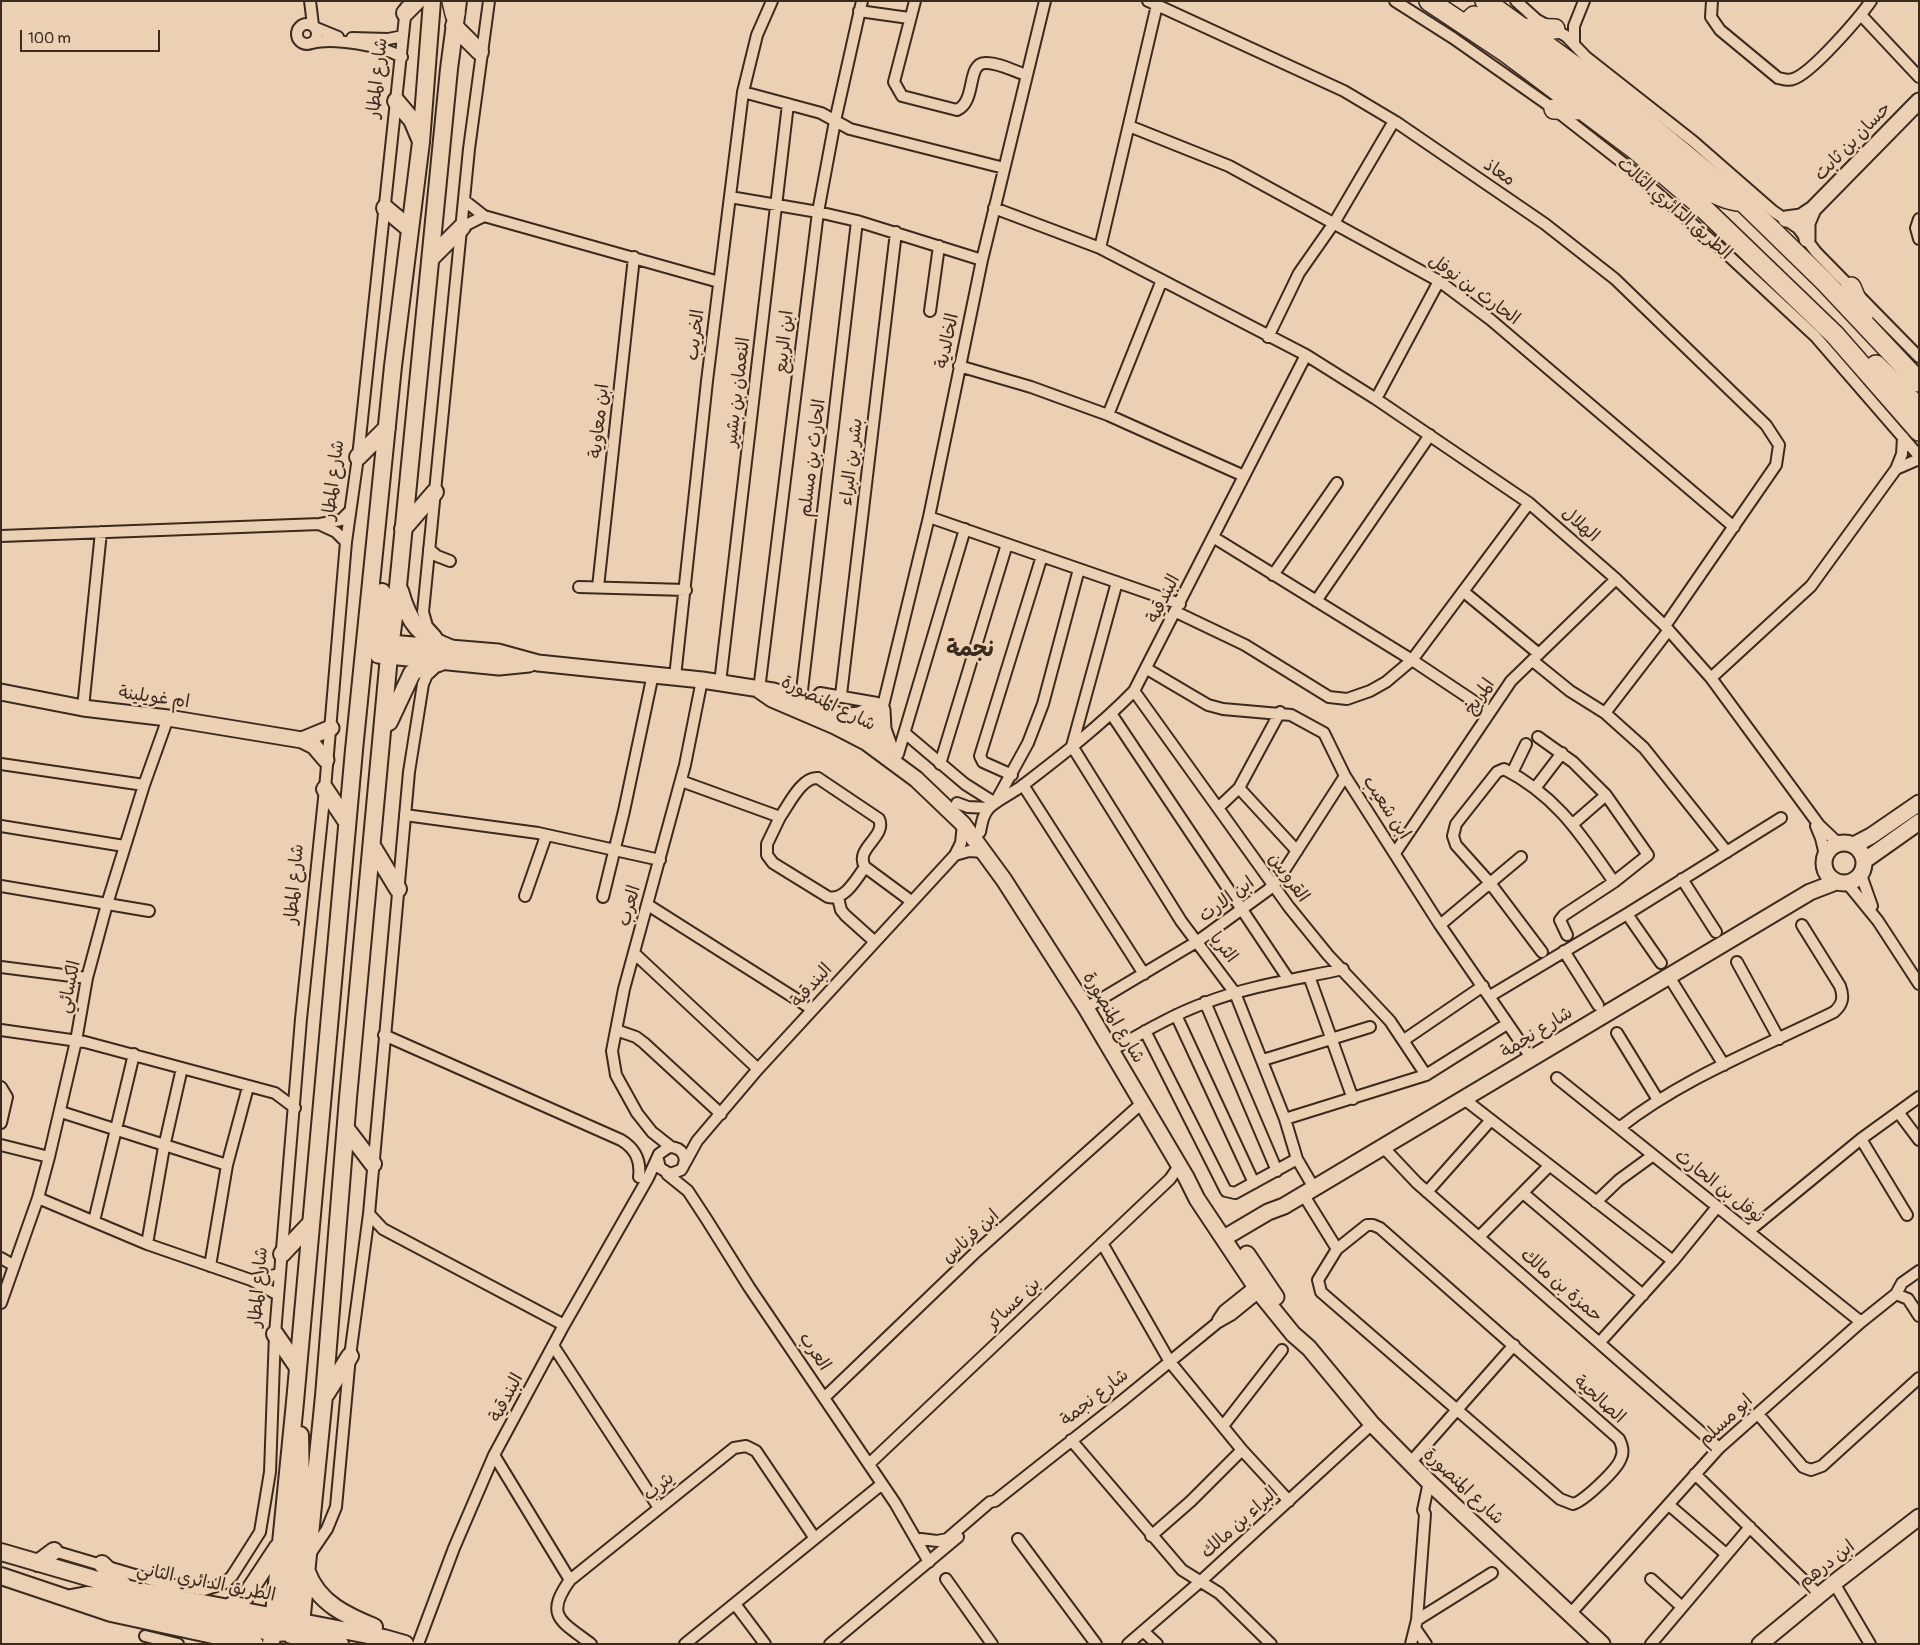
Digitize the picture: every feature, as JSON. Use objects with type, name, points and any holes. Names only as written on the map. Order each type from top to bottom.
[{"type":"highway","name":"الطريق الدائري الثالث","points":[[1429,1],[1504,51],[1583,110],[1637,151],[1699,204],[1835,334],[1911,434]]},
{"type":"highway","points":[[1485,1],[1601,85],[1743,202],[1825,282],[1919,382]]},
{"type":"highway","points":[[1465,25],[1474,16],[1484,20],[1607,110],[1699,186],[1720,197],[1743,202]]},
{"type":"highway","points":[[1524,28],[1555,29]]},
{"type":"highway","points":[[1554,108],[1583,110]]},
{"type":"highway","points":[[1851,287],[1867,326]]},
{"type":"highway","points":[[1835,334],[1874,364],[1919,408]]},
{"type":"main road","points":[[406,7],[417,1]]},
{"type":"main road","points":[[286,1635],[307,1572],[324,1396],[382,745],[378,647],[387,431],[421,142],[432,1]]},
{"type":"main road","points":[[455,11],[480,52]]},
{"type":"main road","points":[[286,1635],[281,1543],[347,822],[378,647],[398,586],[455,11]]},
{"type":"main road","points":[[396,101],[412,120],[421,142]]},
{"type":"main road","name":"حسان بن ثابت","points":[[1786,219],[1801,217],[1814,209],[1919,101]]},
{"type":"main road","points":[[384,208],[410,229]]},
{"type":"main road","name":"حسان بن ثابت","points":[[1807,239],[1807,223],[1814,209]]},
{"type":"main road","points":[[432,257],[462,227]]},
{"type":"main road","points":[[358,457],[387,431]]},
{"type":"main road","points":[[403,529],[435,492]]},
{"type":"main road","points":[[398,586],[414,626],[433,642],[450,648]]},
{"type":"main road","name":"شارع المنصورة","points":[[378,647],[450,648],[498,652],[542,660],[773,691],[806,701],[842,717],[865,735],[916,779],[963,824],[984,852],[1086,1008],[1183,1171],[1199,1187],[1230,1239],[1293,1334],[1309,1348],[1372,1424],[1410,1463],[1602,1644]]},
{"type":"main road","name":"شارع المنصورة","points":[[378,647],[439,663],[498,667],[542,660]]},
{"type":"main road","points":[[382,745],[391,715],[408,678],[421,666],[439,663]]},
{"type":"main road","name":"شارع المنصورة","points":[[759,690],[772,700],[865,735],[893,750],[921,770],[957,803],[980,832],[1003,869],[1004,880]]},
{"type":"main road","name":"ام غويلينة","points":[[1,692],[83,708],[168,718],[302,740],[314,746],[326,760]]},
{"type":"main road","points":[[842,717],[859,715],[877,707],[893,750]]},
{"type":"main road","points":[[302,740],[314,737],[330,728]]},
{"type":"main road","points":[[325,789],[347,822]]},
{"type":"main road","points":[[1810,892],[1830,848],[1838,843],[1854,845],[1872,836],[1919,803]]},
{"type":"main road","points":[[1824,859],[1827,875],[1841,883],[1863,868],[1919,822]]},
{"type":"main road","points":[[1854,845],[1861,852],[1863,868]]},
{"type":"main road","points":[[372,846],[398,889]]},
{"type":"main road","name":"شارع نجمة","points":[[1230,1239],[1271,1218],[1284,1206],[1532,1058],[1664,969],[1810,892],[1841,883]]},
{"type":"main road","points":[[347,1130],[372,1164]]},
{"type":"main road","points":[[282,1254],[311,1223]]},
{"type":"main road","points":[[275,1334],[297,1366]]},
{"type":"main road","points":[[324,1396],[350,1356]]},
{"type":"main road","points":[[286,1635],[302,1470],[295,1402]]},
{"type":"main road","name":"ابن درهم","points":[[1769,1641],[1834,1582],[1919,1518]]},
{"type":"main road","points":[[228,1608],[245,1597],[281,1543]]},
{"type":"main road","points":[[38,1563],[54,1551]]},
{"type":"main road","name":"الطريق الدائري الثاني","points":[[1,1552],[126,1588],[228,1608],[286,1635],[384,1638],[405,1644]]},
{"type":"main road","points":[[102,1564],[126,1588]]},
{"type":"main road","points":[[307,1572],[316,1589],[333,1606],[349,1618],[375,1628],[384,1638]]},
{"type":"main road","points":[[1,1576],[67,1599],[159,1624],[255,1644]]},
{"type":"main road","points":[[67,1599],[87,1595],[103,1596],[286,1635],[340,1644]]},
{"type":"main road","points":[[196,1632],[213,1644]]},
{"type":"street","points":[[450,648],[431,631],[423,612],[480,52],[489,1]]},
{"type":"street","name":"الخريب","points":[[675,677],[719,282],[743,92],[757,35],[772,1]]},
{"type":"street","points":[[915,1],[909,18],[894,82],[902,96],[957,110],[968,100],[974,70],[978,64],[987,62],[1026,75]]},
{"type":"street","name":"الخالدية","points":[[865,735],[886,689],[929,517],[982,260],[1044,1]]},
{"type":"street","name":"الطريق الدائري الثالث","points":[[1395,1],[1453,38],[1554,108],[1630,170],[1730,257],[1809,330],[1911,434],[1919,456]]},
{"type":"street","points":[[1516,1],[1537,20],[1555,29],[1574,44],[1586,57],[1694,142],[1773,211],[1798,228],[1816,252],[1919,357]]},
{"type":"street","points":[[1574,44],[1572,33],[1584,1]]},
{"type":"street","points":[[1712,1],[1711,17],[1720,30],[1778,78],[1786,80],[1792,80],[1806,71],[1861,15],[1871,1]]},
{"type":"street","points":[[1100,248],[1129,126],[1153,3]]},
{"type":"street","name":"معاذ","points":[[1153,3],[1318,78],[1394,121],[1545,224],[1615,279],[1766,425],[1779,446],[1776,465],[1734,527]]},
{"type":"street","points":[[310,4],[310,26],[317,37],[312,43]]},
{"type":"street","points":[[861,6],[909,18]]},
{"type":"street","name":"ابن الربيع","points":[[759,690],[818,212],[835,121],[861,6]]},
{"type":"street","name":"شارع المطار","points":[[54,1551],[162,1583],[204,1590],[225,1583],[238,1569],[260,1532],[267,1491],[273,1418],[275,1334],[301,1018],[325,789],[346,542],[358,457],[406,7]]},
{"type":"street","points":[[1861,15],[1919,77]]},
{"type":"street","points":[[1555,29],[1577,16]]},
{"type":"street","points":[[402,57],[374,47],[325,41],[304,44],[298,38],[298,31],[310,26],[335,37],[382,39],[403,36]]},
{"type":"street","points":[[743,92],[821,113],[850,130],[1004,168]]},
{"type":"street","name":"النعمان بن بشير","points":[[720,683],[788,104]]},
{"type":"street","points":[[1268,337],[1300,273],[1334,223],[1394,121]]},
{"type":"street","name":"الحارث بن نوفل","points":[[1129,126],[1221,162],[1439,281],[1506,332],[1734,527]]},
{"type":"street","points":[[730,198],[818,212],[856,221],[982,260]]},
{"type":"street","points":[[465,201],[484,216],[719,282]]},
{"type":"street","name":"الهلال","points":[[994,208],[1100,248],[1268,337],[1306,355],[1376,398],[1529,503],[1616,579],[1711,678],[1820,826],[1838,843]]},
{"type":"street","points":[[462,227],[484,216]]},
{"type":"street","points":[[1919,219],[1916,228],[1919,239]]},
{"type":"street","name":"الحارث بن مسلم","points":[[806,701],[856,221]]},
{"type":"street","name":"بشر بن البراء","points":[[841,695],[896,232]]},
{"type":"street","points":[[930,311],[939,246]]},
{"type":"street","name":"ابن معاوية","points":[[598,587],[634,257]]},
{"type":"street","points":[[1108,415],[1162,280]]},
{"type":"street","points":[[1376,398],[1439,281]]},
{"type":"street","name":"البندقية","points":[[992,806],[1023,785],[1112,715],[1134,691],[1147,669],[1306,355]]},
{"type":"street","points":[[959,366],[1031,386],[1108,415],[1244,476]]},
{"type":"street","points":[[1711,678],[1812,586],[1896,469],[1911,434]]},
{"type":"street","points":[[1316,601],[1430,435]]},
{"type":"street","points":[[1896,469],[1919,459]]},
{"type":"street","points":[[1273,575],[1337,483]]},
{"type":"street","points":[[929,517],[1117,582],[1178,608],[1245,645],[1329,698],[1347,699],[1370,691],[1386,682],[1412,660],[1529,503]]},
{"type":"street","points":[[1,536],[320,524],[341,520],[350,511]]},
{"type":"street","points":[[320,524],[336,532],[346,542]]},
{"type":"street","points":[[1605,713],[1666,629],[1734,527]]},
{"type":"street","points":[[893,750],[906,734],[964,529]]},
{"type":"street","points":[[83,708],[101,532]]},
{"type":"street","points":[[1213,537],[1412,660],[1490,712]]},
{"type":"street","points":[[940,764],[1007,544]]},
{"type":"street","points":[[429,549],[437,556],[450,561]]},
{"type":"street","points":[[1012,775],[980,759],[1042,556]]},
{"type":"street","points":[[980,832],[984,815],[1012,775],[1043,704],[1079,569]]},
{"type":"street","name":"المريخ","points":[[1395,853],[1511,681],[1616,579]]},
{"type":"street","points":[[1072,746],[1117,582]]},
{"type":"street","points":[[579,587],[686,590]]},
{"type":"street","points":[[1464,592],[1536,657],[1570,691],[1605,713],[1644,748],[1727,852]]},
{"type":"street","points":[[309,1554],[327,1529],[336,1507],[350,1356],[369,1214],[384,1035],[414,740],[423,684],[427,675],[439,663]]},
{"type":"street","name":"ابن شعيب","points":[[1147,669],[1208,705],[1223,709],[1292,714],[1324,733],[1345,776],[1440,925],[1532,1058]]},
{"type":"street","points":[[603,897],[653,674]]},
{"type":"street","name":"العرب","points":[[674,1148],[652,1132],[637,1113],[616,1074],[612,1051],[634,953],[681,781],[702,680]]},
{"type":"street","name":"القرويين","points":[[1134,691],[1273,886],[1317,941],[1404,1040],[1426,1075]]},
{"type":"street","points":[[806,701],[820,693],[841,695],[877,707]]},
{"type":"street","points":[[1218,808],[1239,788],[1280,712]]},
{"type":"street","points":[[1112,715],[1289,980]]},
{"type":"street","name":"الكسائي","points":[[1,1303],[38,1198],[49,1158],[76,1041],[87,978],[107,904],[144,785],[168,718]]},
{"type":"street","points":[[906,734],[992,806]]},
{"type":"street","points":[[1538,737],[1562,754],[1606,795],[1648,856],[1614,882],[1562,917],[1562,925],[1567,935]]},
{"type":"street","points":[[1512,773],[1526,744]]},
{"type":"street","name":"الثريا","points":[[1072,746],[1181,921],[1235,992],[1285,1119],[1309,1191]]},
{"type":"street","points":[[1536,787],[1562,754]]},
{"type":"street","points":[[1,764],[144,785]]},
{"type":"street","points":[[1542,952],[1490,883],[1456,845],[1453,836],[1456,824],[1497,772],[1504,769],[1536,787],[1574,823],[1614,882]]},
{"type":"street","name":"ابن الارت","points":[[1086,1008],[1198,941],[1273,886],[1345,776]]},
{"type":"street","points":[[838,898],[828,897],[769,859],[766,850],[780,817],[805,782],[813,777],[823,780],[879,819],[879,830],[862,858],[865,867],[911,901]]},
{"type":"street","points":[[681,781],[780,817]]},
{"type":"street","points":[[1023,785],[1144,974]]},
{"type":"street","points":[[1239,788],[1296,851]]},
{"type":"street","points":[[1574,823],[1606,795]]},
{"type":"street","points":[[957,803],[968,807],[992,806]]},
{"type":"street","name":"الهلال","points":[[1808,809],[1821,838],[1824,859]]},
{"type":"street","points":[[405,815],[546,836],[660,860]]},
{"type":"street","points":[[1490,996],[1627,914],[1781,818]]},
{"type":"street","name":"البندقية","points":[[683,1166],[696,1141],[758,1069],[955,855],[962,837],[963,824]]},
{"type":"street","points":[[1,826],[124,846]]},
{"type":"street","points":[[526,896],[546,836]]},
{"type":"street","points":[[955,855],[969,850],[984,852]]},
{"type":"street","points":[[1440,925],[1520,857]]},
{"type":"street","points":[[838,898],[865,867]]},
{"type":"street","points":[[1863,868],[1878,921]]},
{"type":"street","points":[[1682,879],[1716,932]]},
{"type":"street","points":[[1841,883],[1878,921],[1919,984]]},
{"type":"street","points":[[1,886],[149,911]]},
{"type":"street","points":[[838,898],[841,910],[845,915],[874,941]]},
{"type":"street","points":[[648,905],[812,1009]]},
{"type":"street","points":[[1627,914],[1724,1065]]},
{"type":"street","points":[[1619,1128],[1658,1100],[1724,1065],[1834,1012],[1840,1007],[1843,994],[1840,986],[1802,925]]},
{"type":"street","points":[[1564,951],[1598,1005]]},
{"type":"street","points":[[634,953],[758,1069]]},
{"type":"street","points":[[1737,962],[1780,1039]]},
{"type":"street","points":[[1,966],[87,978]]},
{"type":"street","points":[[1112,1050],[1176,1015],[1205,1002],[1235,992],[1343,969]]},
{"type":"street","points":[[1309,976],[1353,1098]]},
{"type":"street","points":[[1404,1040],[1484,986]]},
{"type":"street","points":[[1205,1002],[1277,1170]]},
{"type":"street","points":[[1176,1015],[1254,1183]]},
{"type":"street","points":[[1285,1119],[1426,1075],[1507,1024]]},
{"type":"street","points":[[1263,1060],[1370,1027]]},
{"type":"street","points":[[1,1030],[76,1041],[134,1054],[275,1093],[295,1108]]},
{"type":"street","points":[[616,1030],[636,1037],[644,1043],[721,1114]]},
{"type":"street","points":[[1145,1031],[1224,1189],[1230,1193],[1236,1193],[1297,1159]]},
{"type":"street","points":[[1617,1033],[1658,1100]]},
{"type":"street","points":[[384,1035],[627,1144],[638,1159],[643,1178],[665,1172],[674,1174],[683,1166],[683,1154],[674,1148],[658,1157],[665,1172]]},
{"type":"street","points":[[94,1221],[134,1054]]},
{"type":"street","points":[[147,1244],[164,1147],[182,1068]]},
{"type":"street","name":"نوفل بن الحارث","points":[[1557,1078],[1652,1156],[1750,1231],[1860,1322]]},
{"type":"street","points":[[275,1093],[297,1083]]},
{"type":"street","points":[[210,1266],[227,1165],[248,1086]]},
{"type":"street","points":[[1,1087],[7,1097],[1,1123]]},
{"type":"street","points":[[1750,1231],[1861,1139],[1919,1097]]},
{"type":"street","points":[[1464,1098],[1490,1121],[1672,1262]]},
{"type":"street","name":"ابن فرناس","points":[[824,1397],[978,1252],[1142,1103]]},
{"type":"street","points":[[61,1112],[117,1129],[164,1147],[227,1165]]},
{"type":"street","points":[[1898,1112],[1919,1140]]},
{"type":"street","points":[[1427,1192],[1490,1121]]},
{"type":"street","name":"العرب","points":[[652,1132],[658,1157]]},
{"type":"street","points":[[1861,1139],[1907,1215]]},
{"type":"street","name":"البندقية","points":[[674,1148],[696,1141]]},
{"type":"street","points":[[1,1145],[49,1158]]},
{"type":"street","name":"حمزة بن مالك","points":[[1383,1147],[1405,1172],[1427,1192],[1719,1448]]},
{"type":"street","points":[[1596,1202],[1619,1180],[1652,1156]]},
{"type":"street","name":"البندقية","points":[[418,1644],[454,1548],[494,1455],[554,1347],[643,1178],[658,1157]]},
{"type":"street","name":"العرب","points":[[683,1166],[688,1191]]},
{"type":"street","points":[[1479,1237],[1549,1166]]},
{"type":"street","name":"بن عساكر","points":[[869,1464],[1170,1179],[1183,1171]]},
{"type":"street","name":"العرب","points":[[665,1172],[688,1191],[749,1288],[917,1535],[913,1538],[932,1560]]},
{"type":"street","points":[[1309,1191],[1337,1249]]},
{"type":"street","points":[[1523,1193],[1643,1295]]},
{"type":"street","points":[[38,1198],[147,1244],[252,1280],[278,1295]]},
{"type":"street","points":[[1600,1342],[1672,1262],[1717,1207]]},
{"type":"street","points":[[369,1214],[383,1229],[447,1265],[564,1325]]},
{"type":"street","name":"الصالحية","points":[[1367,1225],[1377,1226],[1514,1345],[1619,1439],[1623,1452],[1619,1464],[1583,1500],[1574,1504],[1564,1502],[1319,1288],[1319,1276],[1337,1249],[1367,1225]]},
{"type":"street","points":[[366,1236],[383,1229]]},
{"type":"street","points":[[1102,1243],[1170,1362],[1242,1450],[1289,1501]]},
{"type":"street","points":[[1,1258],[13,1265]]},
{"type":"street","name":"ابو مسلم","points":[[1571,1613],[1719,1448],[1860,1322],[1896,1294],[1902,1283],[1919,1272]]},
{"type":"street","points":[[252,1280],[280,1274]]},
{"type":"street","name":"شارع نجمة","points":[[830,1644],[932,1560],[946,1543],[993,1506],[995,1501],[1170,1362],[1217,1323],[1224,1311],[1261,1286]]},
{"type":"street","points":[[1896,1294],[1908,1299],[1919,1316]]},
{"type":"street","points":[[1410,1463],[1514,1345]]},
{"type":"street","points":[[554,1347],[659,1508]]},
{"type":"street","points":[[1224,1426],[1282,1350]]},
{"type":"street","points":[[1758,1414],[1803,1467],[1815,1470],[1822,1466],[1919,1378]]},
{"type":"street","name":"البراء بن مالك","points":[[1128,1644],[1201,1581],[1372,1424]]},
{"type":"street","points":[[1071,1440],[1182,1570],[1219,1593],[1271,1644]]},
{"type":"street","name":"يثرب","points":[[591,1644],[563,1622],[557,1613],[559,1595],[570,1580],[728,1452],[740,1446],[751,1447],[760,1456],[814,1537]]},
{"type":"street","points":[[1151,1536],[1242,1450]]},
{"type":"street","points":[[494,1455],[570,1580]]},
{"type":"street","points":[[1695,1474],[1819,1595]]},
{"type":"street","points":[[685,1644],[814,1537],[882,1484]]},
{"type":"street","points":[[1411,1644],[1416,1624],[1424,1514],[1433,1486]]},
{"type":"street","points":[[1669,1505],[1726,1554]]},
{"type":"street","points":[[1651,1644],[1750,1527]]},
{"type":"street","points":[[917,1535],[946,1543]]},
{"type":"street","points":[[1018,1539],[1096,1644]]},
{"type":"street","points":[[1416,1624],[1492,1574]]},
{"type":"street","points":[[946,1579],[992,1644]]},
{"type":"street","points":[[1651,1579],[1682,1607]]},
{"type":"street","points":[[1834,1582],[1870,1644]]},
{"type":"street","points":[[735,1604],[765,1644]]},
{"type":"street","points":[[159,1624],[152,1628],[144,1640],[178,1644]]},
{"type":"street","points":[[1416,1624],[1426,1644]]},
{"type":"street","points":[[1143,1631],[1157,1644]]},
{"type":"district","name":"نجمة","points":[[970,650]]}]
